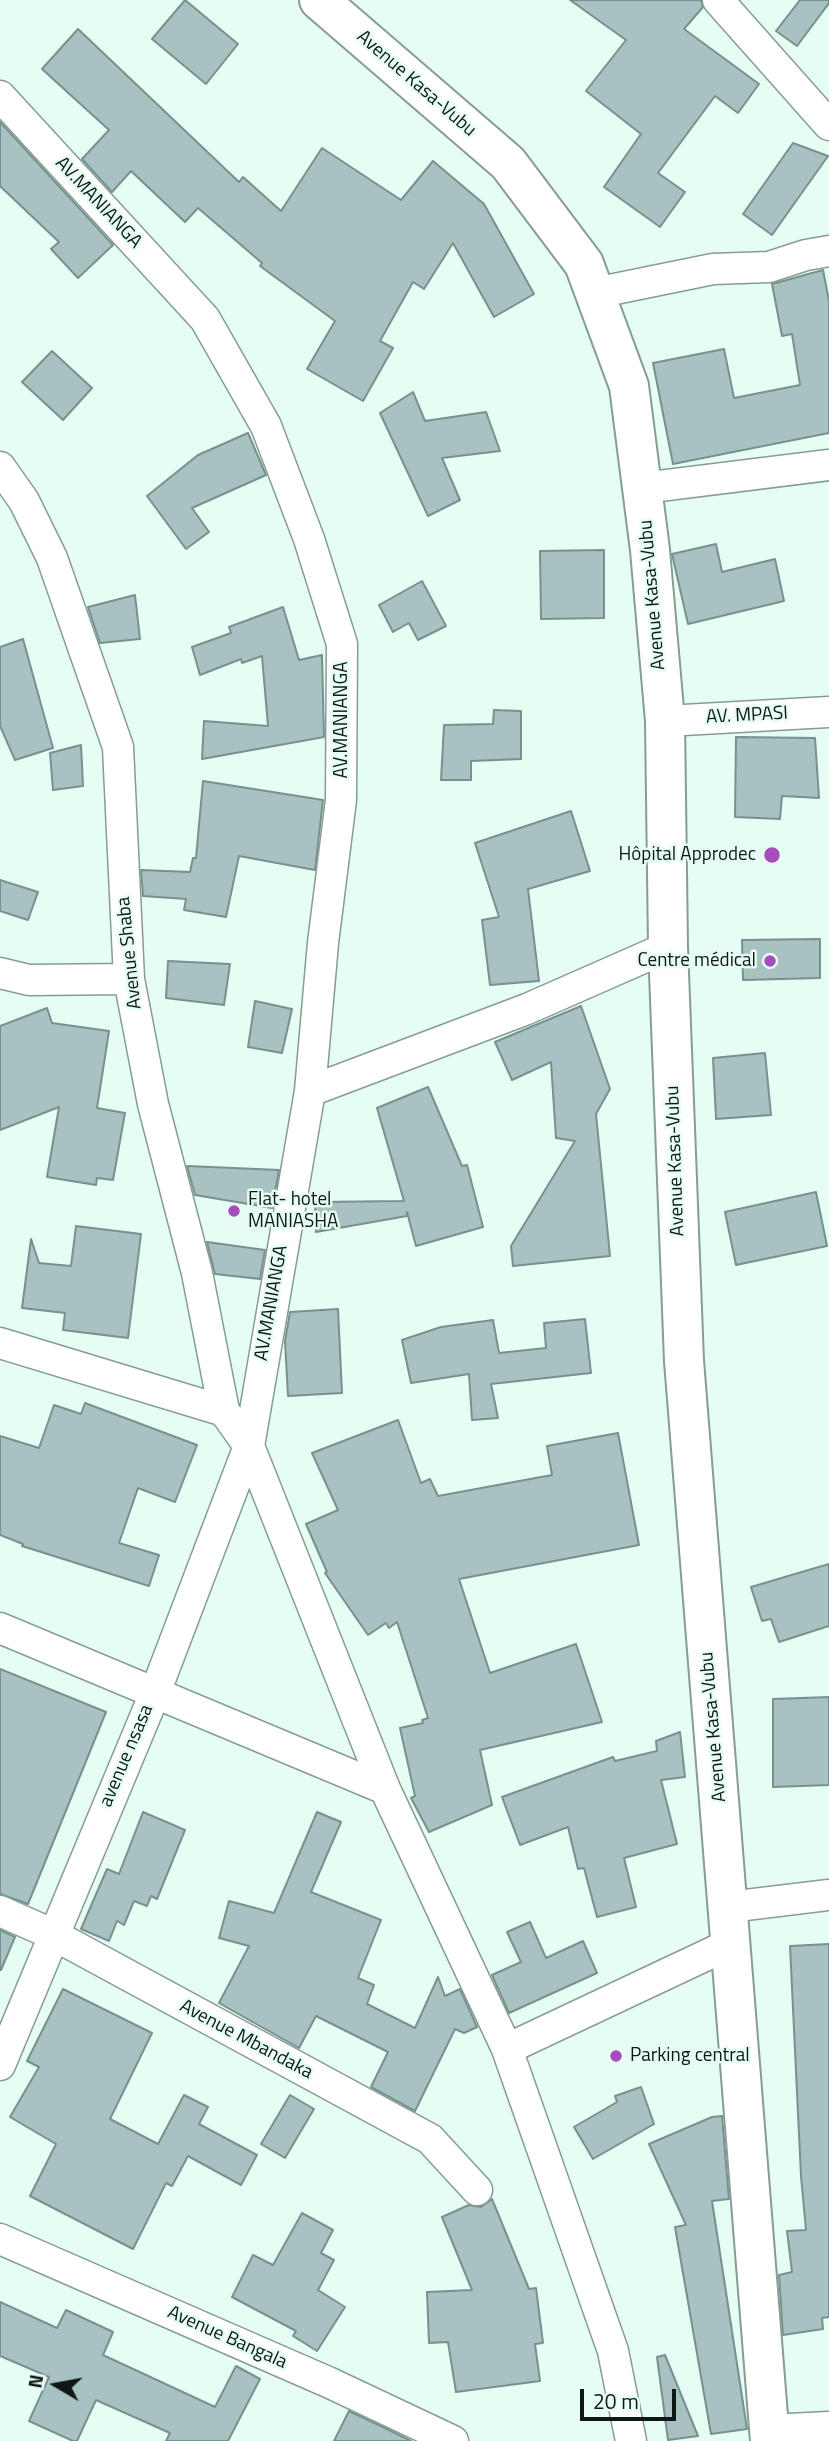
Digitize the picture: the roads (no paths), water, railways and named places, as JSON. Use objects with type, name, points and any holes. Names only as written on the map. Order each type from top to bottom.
[{"type":"highway","name":"Avenue Kasa-Vubu","points":[[319,0],[508,163],[584,264],[629,386],[643,488],[665,721],[668,947],[684,1361],[769,2435]]},
{"type":"street","points":[[718,0],[829,125]]},
{"type":"street","name":"AV.MANIANGA","points":[[0,96],[205,319],[266,426],[309,539],[342,644],[341,800],[323,943],[310,1091],[249,1446]]},
{"type":"street","points":[[595,293],[713,269],[769,267],[829,251]]},
{"type":"street","points":[[643,488],[829,465]]},
{"type":"street","name":"Avenue Shaba","points":[[0,467],[24,501],[52,558],[118,747],[129,979],[153,1104],[197,1273],[224,1411],[249,1446],[385,1789],[507,2049],[613,2351],[631,2441]]},
{"type":"street","name":"AV. MPASI","points":[[665,721],[829,712]]},
{"type":"street","points":[[310,1091],[527,1009],[668,947]]},
{"type":"street","points":[[0,973],[29,981],[129,979]]},
{"type":"street","points":[[0,1343],[224,1411]]},
{"type":"street","name":"avenue nsasa","points":[[0,2064],[52,1934],[155,1693],[249,1446]]},
{"type":"street","points":[[0,1628],[385,1789]]},
{"type":"street","points":[[507,2049],[729,1926],[829,1895]]},
{"type":"street","name":"Avenue Mbandaka","points":[[0,1911],[52,1934],[430,2139],[477,2190]]},
{"type":"street","name":"Avenue Bangala","points":[[0,2239],[328,2382],[453,2441]]},
{"type":"street","points":[[769,2435],[829,2427]]},
{"type":"place","name":"Hôpital Approdec","points":[[772,855]]},
{"type":"place","name":"Centre médical","points":[[770,961]]},
{"type":"place","name":"Flat- hotel MANIASHA","points":[[234,1211]]},
{"type":"place","name":"Parking central","points":[[616,2056]]}]
